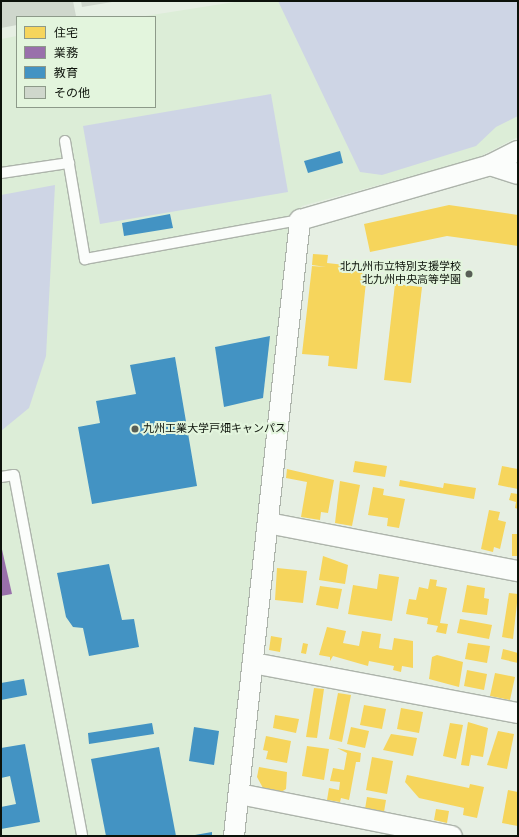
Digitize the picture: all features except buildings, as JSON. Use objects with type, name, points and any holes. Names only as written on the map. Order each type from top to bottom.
[{"type":"street","points":[[234,836],[300,220],[490,165],[518,151]]},
{"type":"street","points":[[490,165],[518,174]]},
{"type":"street","points":[[268,523],[518,571]]},
{"type":"street","points":[[252,663],[518,713]]},
{"type":"street","points":[[238,794],[452,836]]},
{"type":"lane","points":[[65,141],[70,163],[85,259],[300,220]]},
{"type":"lane","points":[[1,173],[70,163]]},
{"type":"lane","points":[[1,477],[14,475],[82,836]]},
{"type":"shaded area","name":"九州工業大学戸畑キャンパス","points":[[241,1],[518,1],[518,137],[477,158],[302,206],[288,231],[227,836],[1,836],[1,39],[16,36],[16,108],[156,108],[156,16],[145,16]]},
{"type":"shaded area","points":[[278,1],[518,1],[518,116],[496,127],[476,146],[382,175],[360,172]]},
{"type":"shaded area","points":[[271,94],[288,192],[100,224],[83,126]]},
{"type":"shaded area","points":[[55,185],[46,356],[29,408],[1,431],[1,195]]},
{"type":"place","name":"北九州市立特別支援学校 北九州中央高等学園","points":[[469,274]]},
{"type":"place","name":"九州工業大学戸畑キャンパス","points":[[135,429]]}]
